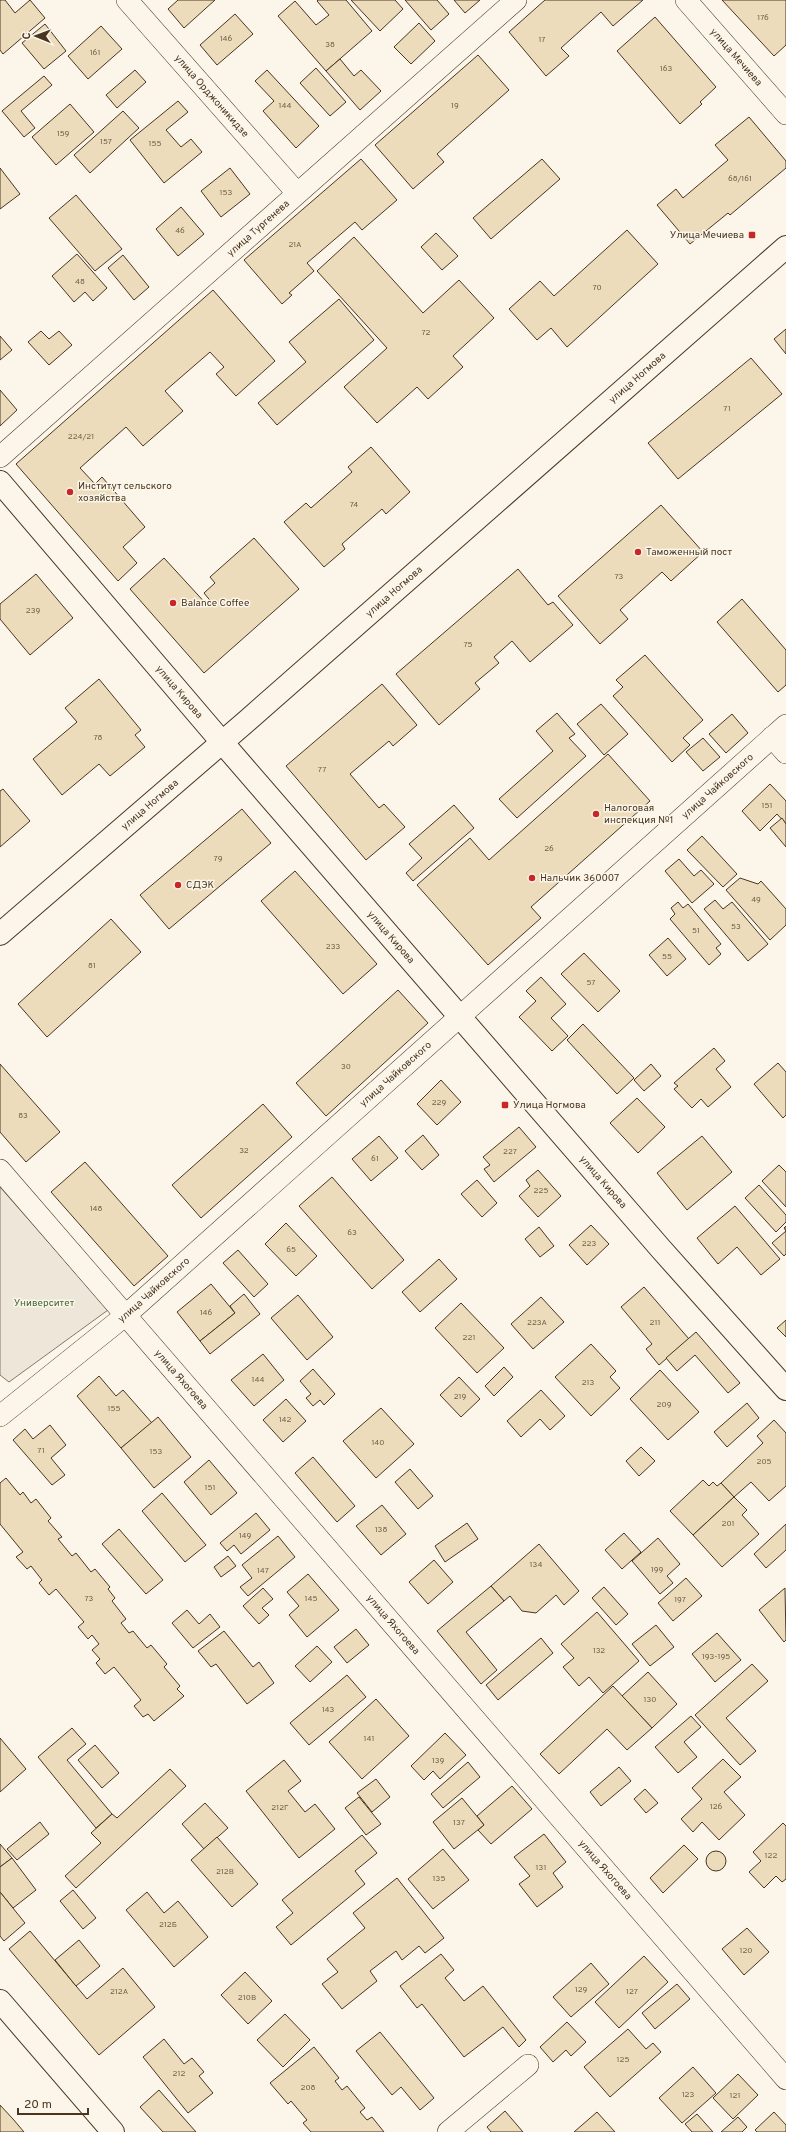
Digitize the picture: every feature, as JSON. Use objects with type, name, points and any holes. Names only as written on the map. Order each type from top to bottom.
[{"type":"street","name":"улица Орджоникидзе","points":[[126,0],[297,193]]},
{"type":"street","name":"улица Тургенева","points":[[0,457],[516,0]]},
{"type":"street","name":"улица Мечиева","points":[[686,0],[786,114]]},
{"type":"street","name":"улица Ногмова","points":[[0,934],[786,247]]},
{"type":"street","name":"улица Кирова","points":[[0,482],[221,741],[461,1016],[661,1249],[786,1389]]},
{"type":"street","points":[[779,731],[786,753]]},
{"type":"street","name":"улица Чайковского","points":[[0,1416],[126,1315],[779,731]]},
{"type":"street","name":"улица Яхогоева","points":[[0,1170],[786,2079]]},
{"type":"street","points":[[0,2001],[113,2132]]},
{"type":"street","points":[[448,2132],[528,2065]]},
{"type":"green space","name":"Университет","points":[[0,1187],[108,1310],[9,1382],[0,1375]]},
{"type":"building","points":[[0,0],[5,0],[15,13],[30,0],[45,18],[3,54],[0,50]]},
{"type":"building","points":[[178,0],[215,0],[184,28],[168,9]]},
{"type":"building","points":[[346,0],[372,31],[326,71],[278,16],[295,1],[316,25],[329,15],[317,1]]},
{"type":"building","points":[[351,0],[395,0],[403,9],[380,31]]},
{"type":"building","points":[[405,0],[437,0],[449,14],[431,30]]},
{"type":"building","points":[[454,0],[480,0],[465,13]]},
{"type":"building","points":[[545,0],[643,0],[613,26],[601,12],[561,48],[569,56],[546,76],[509,32]]},
{"type":"building","points":[[722,0],[786,0],[786,45],[774,56]]},
{"type":"building","points":[[235,14],[253,34],[217,65],[200,45]]},
{"type":"building","points":[[655,17],[716,87],[700,102],[702,104],[680,124],[617,51]]},
{"type":"building","points":[[419,23],[435,41],[411,64],[394,47]]},
{"type":"building","points":[[45,24],[66,51],[44,69],[22,43]]},
{"type":"building","points":[[101,26],[122,49],[88,79],[68,56]]},
{"type":"building","points":[[478,55],[509,90],[437,154],[444,162],[413,189],[375,145]]},
{"type":"building","points":[[340,59],[354,76],[361,70],[381,91],[360,110],[326,71]]},
{"type":"building","points":[[316,68],[346,102],[330,116],[300,83]]},
{"type":"building","points":[[135,70],[146,82],[117,108],[106,95]]},
{"type":"building","points":[[267,70],[319,126],[296,148],[263,111],[274,101],[255,81]]},
{"type":"building","points":[[44,76],[52,85],[21,111],[35,128],[24,137],[2,111]]},
{"type":"building","points":[[178,101],[188,112],[166,130],[181,147],[191,139],[202,152],[164,183],[130,140]]},
{"type":"building","points":[[70,104],[94,132],[56,165],[32,137]]},
{"type":"building","points":[[123,111],[139,128],[90,173],[74,155]]},
{"type":"building","points":[[749,117],[786,161],[786,168],[730,215],[728,213],[690,244],[657,205],[676,189],[683,198],[728,160],[715,145]]},
{"type":"building","points":[[361,159],[397,200],[362,230],[355,222],[307,263],[314,271],[289,293],[292,295],[282,304],[244,260]]},
{"type":"building","points":[[542,159],[560,179],[491,239],[473,218]]},
{"type":"building","points":[[0,168],[20,194],[0,209]]},
{"type":"building","points":[[230,168],[250,194],[221,217],[201,191]]},
{"type":"building","points":[[76,195],[122,249],[95,271],[49,218]]},
{"type":"building","points":[[181,207],[204,234],[178,256],[156,229]]},
{"type":"building","points":[[627,230],[658,264],[567,347],[551,328],[537,340],[509,309],[540,281],[554,296]]},
{"type":"building","points":[[436,233],[458,256],[442,270],[421,247]]},
{"type":"building","points":[[354,237],[423,313],[459,280],[494,318],[453,356],[463,367],[428,399],[417,387],[377,423],[344,387],[387,348],[317,271]]},
{"type":"building","points":[[77,254],[107,288],[93,301],[85,292],[74,302],[52,276]]},
{"type":"building","points":[[123,255],[149,287],[134,300],[108,268]]},
{"type":"building","points":[[213,290],[275,361],[236,396],[216,374],[224,367],[210,352],[165,391],[183,411],[143,446],[126,427],[80,468],[95,484],[102,477],[145,527],[123,547],[137,563],[118,581],[16,464]]},
{"type":"building","points":[[339,299],[374,340],[277,425],[258,403],[306,362],[289,342]]},
{"type":"building","points":[[786,329],[786,354],[774,339]]},
{"type":"building","points":[[41,331],[49,339],[59,331],[72,345],[49,365],[28,342]]},
{"type":"building","points":[[0,336],[12,350],[0,360]]},
{"type":"building","points":[[751,358],[782,394],[678,479],[648,443]]},
{"type":"building","points":[[0,390],[17,410],[0,426]]},
{"type":"building","points":[[371,447],[410,492],[386,514],[382,509],[342,544],[345,549],[324,567],[284,522],[306,503],[311,508],[352,472],[348,467]]},
{"type":"building","points":[[661,505],[703,552],[671,581],[662,572],[620,610],[628,619],[600,644],[558,596]]},
{"type":"building","points":[[254,538],[299,589],[204,673],[130,589],[164,558],[209,607],[213,604],[204,593],[215,583],[210,577]]},
{"type":"building","points":[[518,569],[548,605],[553,602],[573,625],[530,662],[512,641],[494,657],[499,663],[475,683],[480,689],[439,725],[396,674]]},
{"type":"building","points":[[36,574],[73,618],[30,655],[0,619],[0,604]]},
{"type":"building","points":[[742,599],[786,650],[786,685],[778,692],[717,622]]},
{"type":"building","points":[[645,655],[703,720],[683,738],[690,745],[672,762],[613,696],[623,687],[616,680]]},
{"type":"building","points":[[99,679],[141,730],[135,735],[145,747],[110,776],[99,764],[62,795],[33,759],[77,722],[65,708]]},
{"type":"building","points":[[382,684],[417,725],[393,746],[389,741],[350,774],[379,808],[384,804],[405,827],[366,860],[286,766]]},
{"type":"building","points":[[601,704],[628,734],[604,755],[577,724]]},
{"type":"building","points":[[557,713],[575,734],[569,738],[586,756],[517,818],[499,799],[553,751],[536,731]]},
{"type":"building","points":[[732,714],[748,733],[726,753],[709,734]]},
{"type":"building","points":[[703,738],[720,757],[703,771],[686,752]]},
{"type":"building","points":[[608,754],[650,801],[531,907],[541,918],[488,965],[417,885],[470,838],[489,860]]},
{"type":"building","points":[[770,784],[786,801],[786,824],[777,814],[760,831],[742,811]]},
{"type":"building","points":[[3,789],[30,821],[0,847],[0,791]]},
{"type":"building","points":[[454,805],[474,828],[413,881],[406,873],[422,858],[409,844]]},
{"type":"building","points":[[242,809],[271,843],[169,929],[140,895]]},
{"type":"building","points":[[782,818],[786,824],[786,847],[770,828]]},
{"type":"building","points":[[702,836],[737,874],[723,887],[687,850]]},
{"type":"building","points":[[679,859],[694,876],[701,870],[714,884],[692,903],[665,871]]},
{"type":"building","points":[[295,871],[377,964],[343,994],[261,901]]},
{"type":"building","points":[[740,878],[758,884],[761,881],[786,909],[786,925],[770,940],[726,890]]},
{"type":"building","points":[[715,900],[723,909],[732,902],[768,944],[748,961],[704,909]]},
{"type":"building","points":[[678,902],[683,908],[688,904],[721,944],[716,948],[721,954],[709,965],[670,919],[675,914],[671,908]]},
{"type":"building","points":[[111,919],[141,952],[47,1037],[18,1004]]},
{"type":"building","points":[[668,938],[686,959],[667,976],[649,955]]},
{"type":"building","points":[[584,953],[620,991],[598,1012],[561,974]]},
{"type":"building","points":[[541,977],[566,1004],[551,1018],[568,1036],[552,1051],[519,1017],[536,1001],[526,991]]},
{"type":"building","points":[[398,990],[428,1023],[326,1116],[296,1083]]},
{"type":"building","points":[[583,1024],[634,1078],[617,1094],[567,1040]]},
{"type":"building","points":[[714,1048],[725,1061],[716,1069],[731,1087],[708,1107],[701,1099],[692,1108],[674,1089],[678,1086],[674,1083]]},
{"type":"building","points":[[778,1063],[786,1072],[786,1115],[783,1118],[754,1084]]},
{"type":"building","points":[[0,1064],[60,1132],[26,1162],[0,1132]]},
{"type":"building","points":[[651,1064],[661,1076],[644,1091],[634,1080]]},
{"type":"building","points":[[441,1080],[461,1102],[437,1125],[417,1104]]},
{"type":"building","points":[[637,1098],[665,1127],[638,1153],[610,1123]]},
{"type":"building","points":[[263,1104],[292,1137],[201,1218],[172,1185]]},
{"type":"building","points":[[519,1127],[536,1147],[494,1182],[484,1169],[490,1165],[483,1157]]},
{"type":"building","points":[[423,1135],[439,1155],[422,1170],[405,1151]]},
{"type":"building","points":[[379,1136],[398,1158],[371,1181],[352,1159]]},
{"type":"building","points":[[702,1136],[732,1172],[687,1210],[657,1173]]},
{"type":"building","points":[[85,1162],[168,1256],[134,1286],[51,1192]]},
{"type":"building","points":[[779,1165],[786,1172],[786,1207],[762,1181]]},
{"type":"building","points":[[538,1170],[561,1196],[538,1217],[519,1196],[530,1186],[526,1180]]},
{"type":"building","points":[[332,1177],[404,1260],[372,1289],[299,1206]]},
{"type":"building","points":[[477,1180],[497,1203],[482,1217],[461,1194]]},
{"type":"building","points":[[759,1185],[786,1215],[786,1222],[776,1232],[745,1198]]},
{"type":"building","points":[[735,1206],[780,1259],[761,1275],[737,1247],[718,1264],[697,1238]]},
{"type":"building","points":[[286,1223],[317,1256],[296,1276],[265,1244]]},
{"type":"building","points":[[591,1225],[609,1244],[587,1265],[569,1245]]},
{"type":"building","points":[[539,1227],[554,1246],[540,1257],[525,1239]]},
{"type":"building","points":[[786,1231],[786,1254],[784,1256],[772,1243]]},
{"type":"building","points":[[238,1250],[268,1284],[254,1297],[223,1263]]},
{"type":"building","points":[[439,1259],[457,1279],[420,1312],[402,1292]]},
{"type":"building","points":[[211,1284],[235,1313],[200,1341],[177,1312]]},
{"type":"building","points":[[644,1287],[689,1339],[659,1365],[646,1349],[652,1344],[621,1307]]},
{"type":"building","points":[[244,1294],[260,1314],[210,1354],[200,1341],[235,1313],[230,1306]]},
{"type":"building","points":[[298,1295],[333,1337],[307,1360],[271,1318]]},
{"type":"building","points":[[541,1297],[564,1322],[533,1349],[511,1324]]},
{"type":"building","points":[[461,1303],[504,1348],[477,1373],[435,1328]]},
{"type":"building","points":[[786,1320],[786,1337],[777,1328]]},
{"type":"building","points":[[696,1332],[740,1383],[728,1393],[695,1355],[677,1371],[666,1358]]},
{"type":"building","points":[[591,1344],[616,1371],[610,1377],[620,1388],[591,1416],[555,1377]]},
{"type":"building","points":[[263,1354],[284,1380],[254,1406],[231,1380]]},
{"type":"building","points":[[504,1367],[513,1377],[494,1396],[485,1386]]},
{"type":"building","points":[[313,1369],[335,1394],[324,1405],[320,1400],[313,1406],[306,1398],[311,1394],[300,1381]]},
{"type":"building","points":[[660,1370],[699,1412],[668,1440],[630,1399]]},
{"type":"building","points":[[99,1376],[116,1396],[123,1390],[152,1423],[121,1448],[77,1396]]},
{"type":"building","points":[[459,1377],[480,1399],[461,1417],[440,1395]]},
{"type":"building","points":[[541,1390],[565,1416],[550,1430],[540,1419],[521,1437],[507,1421]]},
{"type":"building","points":[[286,1399],[306,1421],[283,1442],[263,1420]]},
{"type":"building","points":[[747,1403],[759,1418],[727,1447],[714,1432]]},
{"type":"building","points":[[381,1408],[414,1444],[376,1478],[343,1441]]},
{"type":"building","points":[[158,1417],[191,1457],[154,1488],[121,1448]]},
{"type":"building","points":[[774,1420],[786,1433],[786,1486],[769,1501],[751,1482],[734,1497],[721,1483],[763,1443],[757,1436]]},
{"type":"building","points":[[50,1425],[66,1445],[51,1458],[65,1475],[52,1485],[13,1440],[25,1429],[33,1439]]},
{"type":"building","points":[[641,1447],[655,1461],[639,1476],[626,1461]]},
{"type":"building","points":[[313,1457],[355,1506],[337,1522],[295,1473]]},
{"type":"building","points":[[209,1460],[237,1493],[211,1515],[184,1482]]},
{"type":"building","points":[[410,1469],[433,1496],[418,1509],[395,1482]]},
{"type":"building","points":[[6,1478],[20,1495],[23,1492],[31,1503],[36,1499],[51,1518],[48,1521],[62,1537],[58,1539],[72,1556],[76,1553],[91,1572],[95,1569],[110,1587],[108,1589],[115,1598],[112,1601],[126,1619],[121,1623],[129,1633],[133,1631],[147,1648],[151,1645],[167,1664],[164,1667],[180,1686],[177,1689],[184,1696],[154,1721],[148,1714],[143,1717],[134,1706],[141,1700],[114,1667],[105,1674],[96,1663],[100,1659],[92,1650],[99,1644],[92,1635],[88,1639],[78,1627],[84,1622],[56,1589],[49,1595],[39,1583],[42,1580],[31,1566],[27,1569],[16,1557],[23,1552],[0,1524],[0,1483]]},
{"type":"building","points":[[703,1480],[709,1486],[713,1482],[717,1486],[721,1483],[734,1497],[693,1535],[670,1511]]},
{"type":"building","points":[[162,1493],[206,1545],[185,1562],[142,1511]]},
{"type":"building","points":[[734,1497],[747,1510],[742,1515],[759,1534],[722,1567],[693,1535]]},
{"type":"building","points":[[382,1505],[406,1534],[381,1555],[356,1526]]},
{"type":"building","points":[[256,1513],[270,1530],[241,1554],[234,1545],[227,1551],[220,1543]]},
{"type":"building","points":[[467,1523],[478,1539],[445,1562],[435,1546]]},
{"type":"building","points":[[786,1524],[786,1550],[766,1568],[754,1554]]},
{"type":"building","points":[[119,1529],[163,1580],[146,1594],[102,1544]]},
{"type":"building","points":[[624,1533],[641,1552],[622,1569],[605,1550]]},
{"type":"building","points":[[278,1536],[295,1557],[248,1596],[240,1587],[252,1578],[242,1565]]},
{"type":"building","points":[[658,1538],[680,1564],[667,1576],[673,1583],[660,1594],[632,1561]]},
{"type":"building","points":[[539,1544],[579,1591],[564,1605],[556,1595],[536,1613],[522,1611],[510,1596],[504,1601],[491,1586]]},
{"type":"building","points":[[228,1556],[236,1566],[221,1577],[214,1567]]},
{"type":"building","points":[[434,1560],[453,1582],[428,1604],[409,1582]]},
{"type":"building","points":[[308,1574],[339,1610],[307,1637],[289,1615],[299,1606],[287,1592]]},
{"type":"building","points":[[686,1578],[702,1596],[673,1621],[658,1603]]},
{"type":"building","points":[[491,1586],[504,1601],[466,1632],[497,1670],[481,1684],[437,1631]]},
{"type":"building","points":[[604,1587],[628,1614],[616,1625],[592,1598]]},
{"type":"building","points":[[263,1588],[273,1599],[262,1608],[269,1615],[259,1624],[243,1606]]},
{"type":"building","points":[[785,1588],[786,1640],[784,1642],[759,1610]]},
{"type":"building","points":[[187,1610],[199,1624],[210,1614],[220,1627],[193,1648],[172,1623]]},
{"type":"building","points":[[597,1612],[639,1661],[603,1693],[589,1677],[579,1686],[563,1667],[574,1658],[561,1644]]},
{"type":"building","points":[[656,1625],[674,1647],[650,1666],[632,1644]]},
{"type":"building","points":[[356,1629],[369,1645],[347,1663],[334,1647]]},
{"type":"building","points":[[224,1631],[253,1667],[259,1662],[274,1683],[247,1704],[216,1664],[211,1667],[198,1651]]},
{"type":"building","points":[[717,1633],[741,1660],[715,1682],[692,1654]]},
{"type":"building","points":[[541,1638],[553,1653],[498,1700],[486,1685]]},
{"type":"building","points":[[317,1646],[332,1662],[310,1682],[295,1666]]},
{"type":"building","points":[[752,1664],[768,1681],[726,1718],[756,1751],[740,1765],[695,1715]]},
{"type":"building","points":[[648,1672],[677,1704],[652,1728],[622,1696]]},
{"type":"building","points":[[347,1675],[366,1697],[309,1745],[290,1723]]},
{"type":"building","points":[[613,1686],[652,1728],[627,1750],[607,1729],[559,1774],[540,1754]]},
{"type":"building","points":[[376,1699],[409,1736],[362,1779],[329,1742]]},
{"type":"building","points":[[691,1716],[701,1727],[684,1742],[697,1757],[678,1773],[655,1747]]},
{"type":"building","points":[[72,1728],[86,1744],[67,1760],[112,1814],[96,1828],[38,1757]]},
{"type":"building","points":[[445,1733],[466,1755],[440,1779],[433,1771],[424,1780],[411,1766]]},
{"type":"building","points":[[0,1738],[26,1769],[0,1792]]},
{"type":"building","points":[[95,1745],[119,1773],[102,1788],[78,1760]]},
{"type":"building","points":[[723,1759],[741,1777],[724,1792],[745,1815],[719,1840],[702,1822],[693,1832],[681,1819],[702,1799],[692,1788]]},
{"type":"building","points":[[284,1760],[301,1781],[288,1791],[305,1812],[315,1804],[335,1829],[299,1858],[246,1791]]},
{"type":"building","points":[[468,1762],[480,1777],[443,1808],[431,1794]]},
{"type":"building","points":[[619,1767],[631,1781],[601,1806],[590,1792]]},
{"type":"building","points":[[170,1769],[186,1786],[76,1888],[65,1876],[101,1843],[91,1833],[112,1814],[117,1818]]},
{"type":"building","points":[[376,1779],[390,1797],[372,1812],[357,1793]]},
{"type":"building","points":[[512,1786],[532,1809],[491,1844],[478,1830],[484,1825],[477,1816]]},
{"type":"building","points":[[645,1789],[658,1803],[646,1813],[634,1799]]},
{"type":"building","points":[[359,1797],[381,1824],[366,1835],[345,1808]]},
{"type":"building","points":[[462,1798],[484,1825],[454,1849],[433,1822]]},
{"type":"building","points":[[205,1803],[228,1828],[204,1849],[182,1824]]},
{"type":"building","points":[[40,1822],[49,1834],[17,1860],[7,1849]]},
{"type":"building","points":[[783,1823],[786,1826],[786,1879],[782,1882],[776,1876],[764,1888],[749,1872],[761,1861],[753,1852]]},
{"type":"building","points":[[544,1834],[566,1862],[553,1873],[563,1887],[537,1907],[519,1884],[530,1876],[514,1857]]},
{"type":"building","points":[[362,1835],[377,1853],[355,1871],[365,1884],[291,1945],[276,1927],[293,1913],[282,1900]]},
{"type":"building","points":[[217,1837],[258,1884],[232,1907],[191,1860]]},
{"type":"building","points":[[0,1844],[12,1858],[0,1867]]},
{"type":"building","points":[[684,1845],[698,1859],[663,1893],[650,1878]]},
{"type":"building","points":[[443,1849],[469,1880],[433,1909],[408,1879]]},
{"type":"building","points":[[716,1851],[723,1854],[726,1861],[723,1868],[716,1871],[709,1868],[706,1861],[709,1854]]},
{"type":"building","points":[[12,1858],[36,1890],[13,1908],[0,1892],[0,1867]]},
{"type":"building","points":[[397,1878],[444,1938],[425,1953],[419,1946],[402,1960],[396,1951],[370,1971],[377,1981],[342,2009],[322,1984],[338,1972],[327,1959],[365,1928],[353,1913]]},
{"type":"building","points":[[73,1890],[96,1918],[83,1929],[60,1901]]},
{"type":"building","points":[[0,1892],[25,1923],[4,1941],[0,1936]]},
{"type":"building","points":[[147,1892],[164,1913],[178,1901],[208,1937],[174,1967],[126,1910]]},
{"type":"building","points":[[747,1928],[769,1952],[744,1975],[722,1949]]},
{"type":"building","points":[[30,1931],[87,1999],[123,1968],[155,2007],[99,2055],[9,1949]]},
{"type":"building","points":[[79,1940],[100,1966],[76,1986],[55,1960]]},
{"type":"building","points":[[441,1954],[454,1970],[445,1978],[464,2001],[483,1986],[526,2040],[519,2047],[503,2027],[464,2057],[422,2004],[417,2008],[400,1986]]},
{"type":"building","points":[[644,1956],[668,1982],[619,2028],[595,2002]]},
{"type":"building","points":[[591,1963],[609,1984],[571,2017],[553,1997]]},
{"type":"building","points":[[245,1972],[272,2001],[248,2024],[221,1995]]},
{"type":"building","points":[[677,1984],[690,1999],[655,2029],[642,2013]]},
{"type":"building","points":[[285,2014],[310,2040],[283,2067],[257,2040]]},
{"type":"building","points":[[567,2022],[586,2042],[571,2056],[566,2050],[553,2062],[540,2047]]},
{"type":"building","points":[[628,2029],[646,2049],[653,2043],[661,2052],[610,2097],[584,2067]]},
{"type":"building","points":[[380,2032],[434,2098],[420,2110],[401,2087],[392,2095],[356,2051]]},
{"type":"building","points":[[164,2039],[184,2064],[192,2058],[204,2072],[199,2076],[213,2093],[188,2113],[143,2057]]},
{"type":"building","points":[[314,2047],[339,2078],[335,2081],[342,2090],[347,2086],[365,2108],[360,2112],[367,2120],[372,2117],[384,2132],[311,2132],[303,2123],[307,2120],[291,2101],[288,2104],[270,2083]]},
{"type":"building","points":[[693,2067],[716,2093],[682,2123],[659,2098]]},
{"type":"building","points":[[738,2074],[758,2095],[733,2119],[713,2098]]},
{"type":"building","points":[[159,2090],[196,2132],[163,2132],[140,2107]]},
{"type":"building","points":[[0,2105],[13,2119],[24,2132],[0,2132]]},
{"type":"building","points":[[505,2111],[523,2132],[491,2132],[487,2127]]},
{"type":"building","points":[[597,2112],[615,2132],[574,2132]]},
{"type":"building","points":[[774,2112],[786,2125],[786,2132],[757,2132],[755,2130]]},
{"type":"building","points":[[697,2114],[713,2132],[692,2132],[685,2124]]},
{"type":"building","points":[[738,2117],[747,2127],[742,2132],[721,2132]]},
{"type":"place","name":"Улица Мечиева","points":[[752,235]]},
{"type":"place","name":"Институт сельского хозяйства","points":[[70,492]]},
{"type":"place","name":"Таможенный пост","points":[[638,552]]},
{"type":"place","name":"Balance Coffee","points":[[173,603]]},
{"type":"place","name":"Налоговая инспекция №1","points":[[596,814]]},
{"type":"place","name":"Нальчик 360007","points":[[532,878]]},
{"type":"place","name":"СДЭК","points":[[178,885]]},
{"type":"place","name":"Улица Ногмова","points":[[505,1105]]}]
